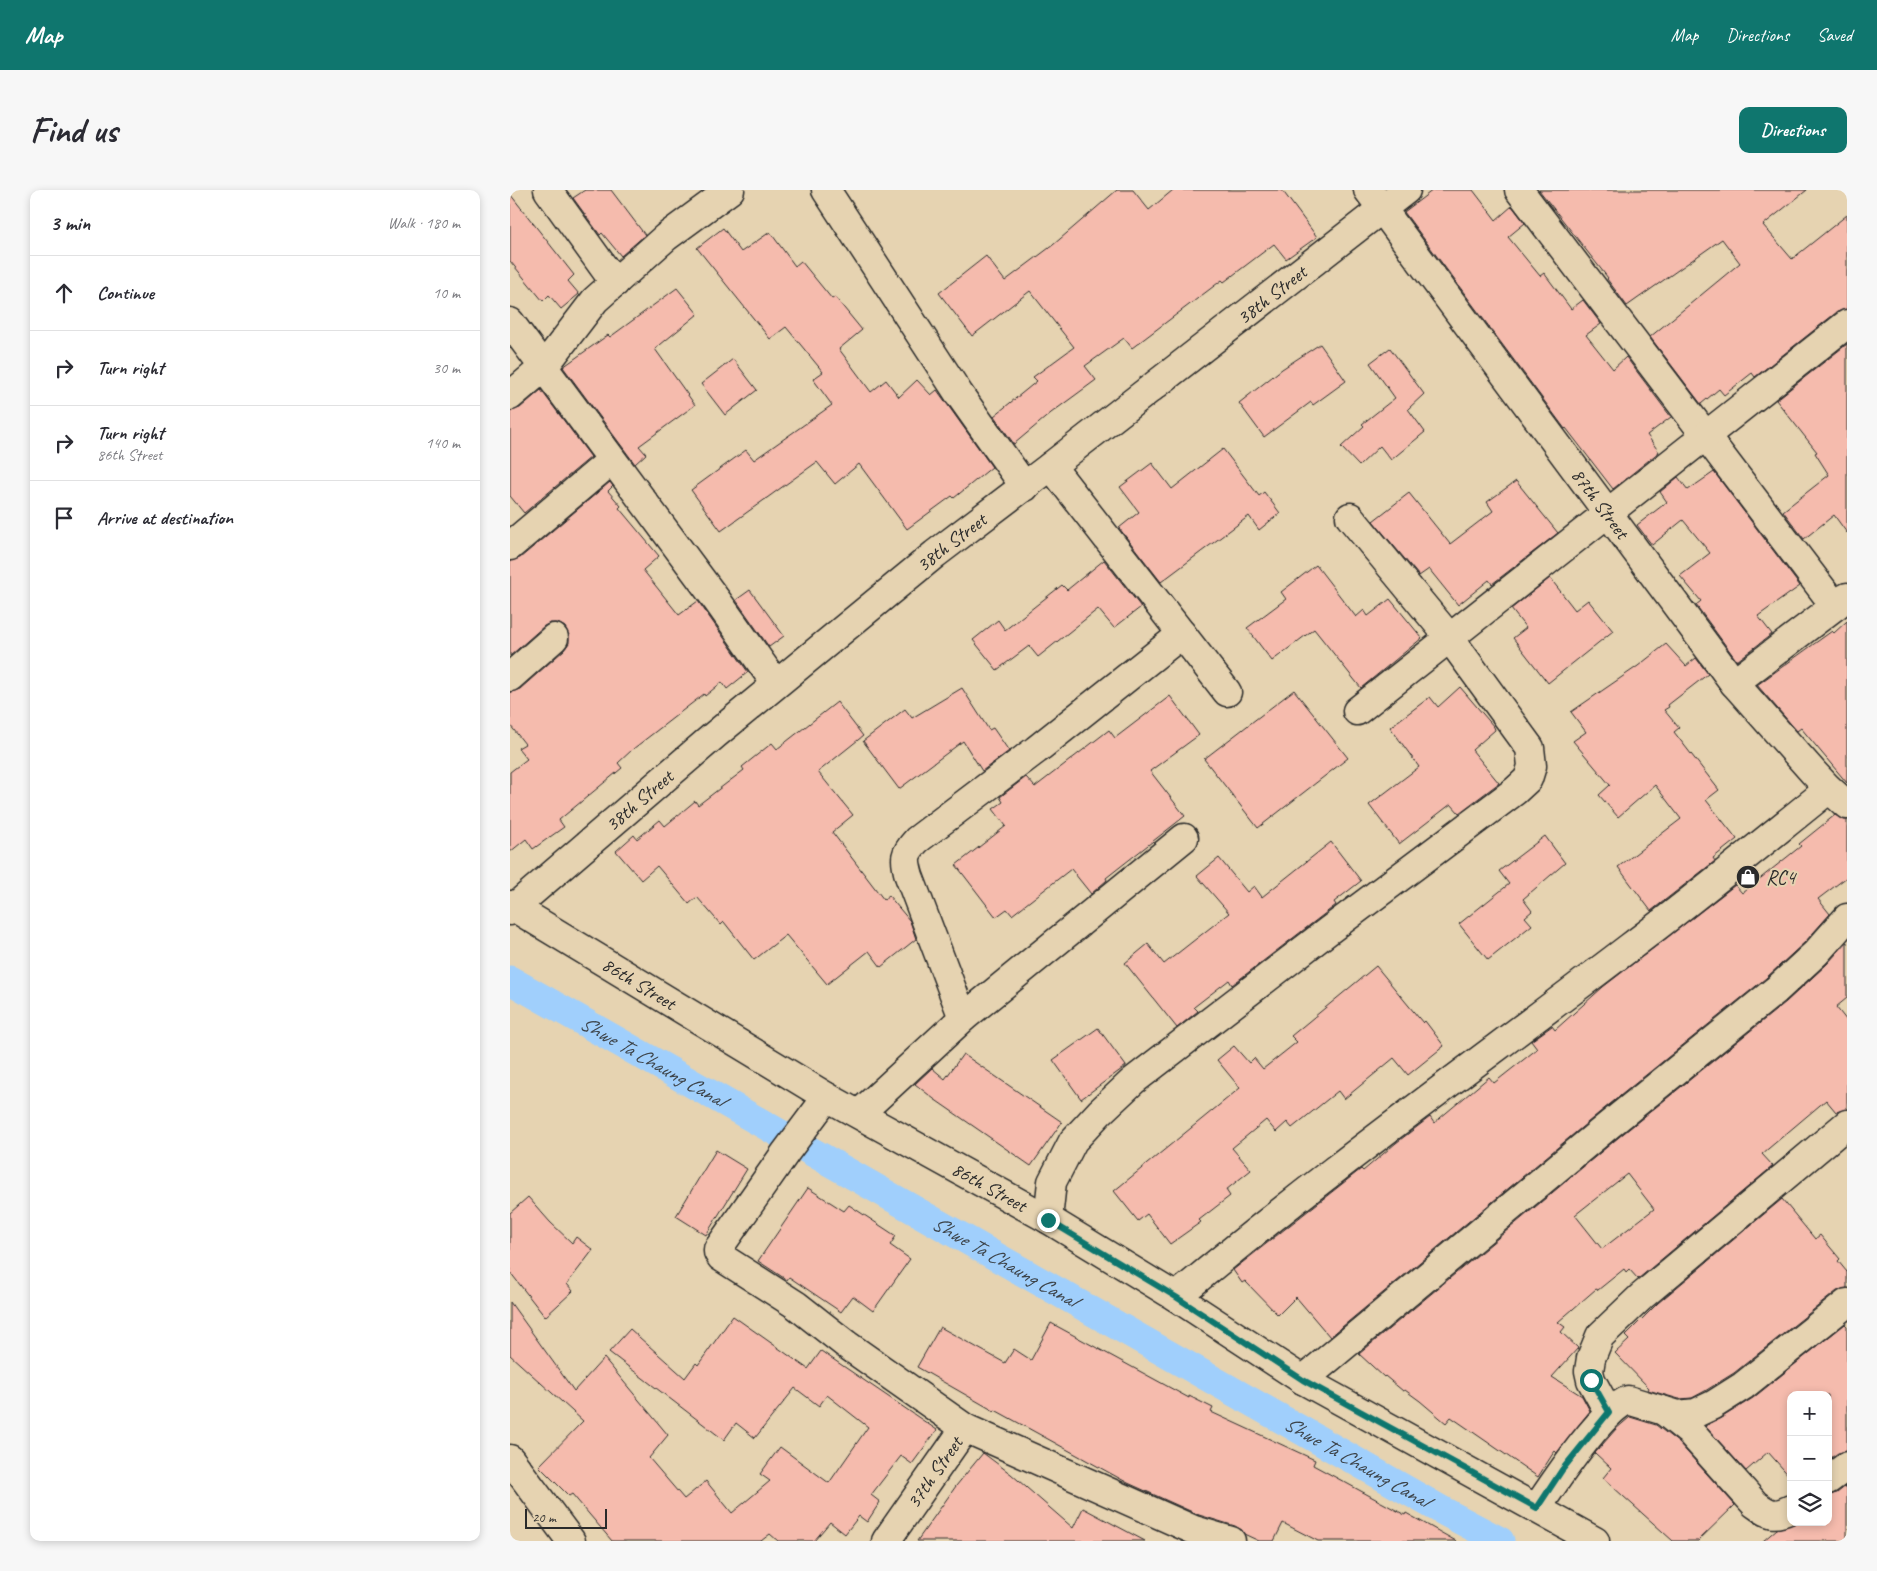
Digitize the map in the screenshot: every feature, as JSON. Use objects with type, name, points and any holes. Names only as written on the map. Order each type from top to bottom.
[{"type":"street","points":[[548,190],[614,283]]},
{"type":"street","points":[[510,396],[543,368],[595,300],[666,237],[730,190]]},
{"type":"street","points":[[826,190],[959,394],[1025,487]]},
{"type":"street","name":"38th Street","points":[[511,908],[776,684],[935,554],[1052,466],[1375,199],[1406,190]]},
{"type":"street","points":[[1519,190],[1705,435],[1841,602],[1734,683]]},
{"type":"street","name":"87th Street","points":[[1375,199],[1734,683],[1838,797]]},
{"type":"street","points":[[510,322],[718,602],[776,684]]},
{"type":"street","points":[[1357,711],[1847,324]]},
{"type":"street","points":[[510,546],[612,460]]},
{"type":"street","points":[[1052,466],[1227,692]]},
{"type":"street","points":[[1048,1220],[1052,1182],[1073,1142],[1100,1112],[1133,1081],[1336,925],[1515,791],[1528,779],[1532,766],[1530,748],[1449,637],[1350,517]]},
{"type":"street","points":[[963,1018],[909,876],[905,860],[909,848],[1182,634]]},
{"type":"street","points":[[510,677],[554,638]]},
{"type":"street","points":[[1176,1297],[1398,1121],[1632,946],[1838,797]]},
{"type":"street","points":[[859,1114],[963,1018],[1184,838]]},
{"type":"street","name":"86th Street","points":[[511,908],[827,1096],[1048,1220],[1176,1297],[1303,1380],[1595,1541]]},
{"type":"street","points":[[1303,1380],[1608,1125],[1776,990],[1816,953],[1847,918]]},
{"type":"street","points":[[827,1096],[718,1249],[718,1254],[796,1305],[847,1345],[965,1428],[1191,1535],[1231,1541]]},
{"type":"street","points":[[1609,1412],[1591,1380],[1589,1371],[1591,1358],[1600,1336],[1642,1296],[1847,1124]]},
{"type":"street","points":[[1537,1508],[1562,1470],[1609,1412],[1623,1402],[1628,1400],[1678,1415],[1696,1413],[1727,1398],[1847,1303]]},
{"type":"street","points":[[1664,1411],[1690,1432],[1756,1504],[1768,1513],[1781,1514],[1787,1510]]},
{"type":"street","name":"37th Street","points":[[886,1541],[965,1428]]},
{"type":"street","points":[[510,1459],[571,1541]]},
{"type":"street","points":[[1832,1477],[1847,1466]]},
{"type":"building","points":[[585,190],[611,190],[645,235],[621,256],[602,233],[600,235],[573,198]]},
{"type":"building","points":[[1117,190],[1133,190],[1149,210],[1173,190],[1282,190],[1317,237],[1286,259],[1274,244],[1224,282],[1222,280],[1132,348],[1124,338],[1085,366],[1096,380],[1051,413],[1014,444],[994,416],[1037,381],[1033,377],[1074,347],[1030,291],[972,336],[939,293],[986,256],[1005,281],[1053,245]]},
{"type":"building","points":[[1433,190],[1473,190],[1496,220],[1512,206],[1525,223],[1508,237],[1540,276],[1544,273],[1571,309],[1583,300],[1601,324],[1586,335],[1613,369],[1626,357],[1671,417],[1647,435],[1659,452],[1613,489],[1565,429],[1404,212]]},
{"type":"building","points":[[1539,190],[1807,190],[1763,225],[1792,259],[1847,215],[1847,309],[1837,312],[1755,377],[1752,373],[1724,395],[1719,389],[1701,404],[1650,337],[1740,263],[1722,239],[1627,306],[1608,278]]},
{"type":"building","points":[[510,194],[574,275],[568,281],[579,294],[561,309],[549,295],[543,301],[510,261]]},
{"type":"building","points":[[723,228],[741,252],[770,232],[795,266],[801,261],[832,299],[835,297],[862,330],[839,349],[871,392],[886,380],[899,397],[917,380],[931,395],[937,390],[992,467],[954,498],[952,496],[907,529],[859,464],[835,484],[817,462],[721,531],[691,490],[746,450],[754,460],[832,405],[813,379],[823,372],[786,327],[770,339],[697,248]]},
{"type":"building","points":[[677,288],[698,314],[655,349],[695,405],[639,446],[646,454],[635,464],[563,367],[608,335],[610,337]]},
{"type":"building","points":[[1320,344],[1346,381],[1313,405],[1311,402],[1264,437],[1239,403],[1282,369]]},
{"type":"building","points":[[1847,344],[1847,533],[1834,515],[1804,539],[1783,511],[1829,475],[1815,453],[1817,452],[1776,400]]},
{"type":"building","points":[[1390,348],[1424,394],[1408,409],[1425,432],[1391,460],[1380,446],[1359,466],[1341,447],[1364,426],[1362,424],[1395,398],[1370,363]]},
{"type":"building","points":[[733,359],[757,390],[725,415],[701,384]]},
{"type":"building","points":[[541,390],[591,457],[524,513],[510,496],[510,411],[520,408]]},
{"type":"building","points":[[1223,449],[1259,496],[1264,492],[1280,513],[1259,530],[1249,516],[1161,582],[1119,528],[1139,512],[1120,487],[1152,463],[1172,489]]},
{"type":"building","points":[[1714,472],[1800,586],[1758,616],[1772,634],[1737,661],[1696,605],[1701,601],[1680,576],[1710,553],[1683,520],[1652,545],[1637,525],[1667,502],[1660,492],[1678,477],[1688,490]]},
{"type":"building","points":[[1516,481],[1558,533],[1492,584],[1489,580],[1458,605],[1429,569],[1419,576],[1373,521],[1409,493],[1450,544],[1493,511],[1487,502]]},
{"type":"building","points":[[610,482],[613,486],[608,491],[621,506],[619,508],[659,556],[643,570],[679,615],[698,601],[748,672],[727,689],[722,682],[705,696],[704,694],[633,749],[618,763],[622,768],[559,820],[564,827],[533,849],[526,839],[510,852],[510,772],[527,759],[518,748],[525,744],[510,725],[510,692],[520,689],[564,650],[569,643],[569,635],[565,627],[558,623],[550,623],[544,626],[510,656],[510,561],[520,558]]},
{"type":"building","points":[[1104,560],[1141,607],[1114,628],[1098,609],[1038,657],[1029,646],[997,670],[973,640],[998,620],[1005,630],[1062,585],[1067,590]]},
{"type":"building","points":[[1316,565],[1356,617],[1364,610],[1368,616],[1390,599],[1422,638],[1361,688],[1314,629],[1272,661],[1247,628],[1286,599],[1281,592]]},
{"type":"building","points":[[1550,578],[1575,610],[1588,600],[1613,631],[1548,683],[1513,638],[1526,628],[1511,609]]},
{"type":"building","points":[[750,590],[784,636],[769,647],[736,600]]},
{"type":"building","points":[[1847,621],[1847,783],[1801,728],[1797,731],[1757,685],[1832,631],[1834,633]]},
{"type":"building","points":[[1666,644],[1686,666],[1696,658],[1708,674],[1664,710],[1679,728],[1674,732],[1719,790],[1706,800],[1737,839],[1713,858],[1715,861],[1651,911],[1618,867],[1681,819],[1655,785],[1618,817],[1599,795],[1610,785],[1573,741],[1586,732],[1571,712],[1638,666]]},
{"type":"building","points":[[1460,687],[1494,727],[1495,730],[1472,750],[1499,783],[1459,813],[1451,804],[1399,844],[1369,805],[1419,767],[1390,727],[1430,697],[1438,707]]},
{"type":"building","points":[[962,688],[989,730],[993,728],[1009,751],[982,771],[963,741],[899,789],[863,741],[905,709],[912,718]]},
{"type":"building","points":[[1294,690],[1348,758],[1258,828],[1204,759]]},
{"type":"building","points":[[1170,696],[1199,735],[1150,771],[1185,816],[1106,878],[1107,880],[1091,894],[1071,869],[1012,915],[1007,909],[996,917],[956,865],[1006,826],[993,809],[1003,802],[1000,797],[1026,777],[1035,787],[1109,730],[1115,738]]},
{"type":"building","points":[[837,702],[863,736],[818,772],[853,815],[832,832],[884,900],[889,896],[910,921],[916,939],[881,967],[869,951],[827,984],[786,935],[754,960],[724,922],[721,925],[697,897],[689,904],[657,866],[641,880],[616,851],[634,835],[637,839],[660,820],[665,826],[695,801],[698,805],[744,770],[742,767],[772,743],[777,749]]},
{"type":"building","points":[[1835,815],[1843,820],[1847,820],[1847,877],[1818,899],[1830,914],[1805,942],[1766,978],[1599,1113],[1330,1337],[1296,1297],[1278,1315],[1245,1281],[1242,1283],[1233,1270],[1361,1169],[1363,1171],[1430,1117],[1434,1123],[1489,1077],[1494,1083],[1537,1049],[1531,1041],[1552,1026],[1555,1030],[1603,987],[1735,885],[1742,893],[1801,846],[1799,844]]},
{"type":"building","points":[[1545,836],[1565,863],[1523,899],[1532,911],[1525,917],[1532,925],[1488,960],[1459,924],[1509,884],[1499,871]]},
{"type":"building","points":[[1331,842],[1361,881],[1334,902],[1336,905],[1232,985],[1229,980],[1194,1007],[1198,1011],[1177,1028],[1125,963],[1148,944],[1164,964],[1229,913],[1197,876],[1219,858],[1247,892],[1254,886],[1262,897]]},
{"type":"building","points":[[1847,942],[1847,998],[1836,1007],[1847,1021],[1847,1109],[1836,1112],[1826,1100],[1762,1154],[1773,1166],[1638,1279],[1629,1269],[1626,1272],[1624,1269],[1598,1290],[1596,1289],[1558,1322],[1565,1327],[1561,1332],[1578,1348],[1552,1377],[1582,1396],[1590,1411],[1557,1453],[1555,1451],[1538,1477],[1451,1417],[1446,1423],[1420,1401],[1384,1377],[1359,1354],[1619,1137],[1786,1002],[1827,964]],"holes":[[[1627,1174],[1654,1209],[1602,1249],[1575,1215]]]},
{"type":"building","points":[[1376,966],[1423,1023],[1425,1021],[1444,1046],[1408,1075],[1394,1058],[1344,1099],[1338,1091],[1292,1128],[1287,1122],[1276,1132],[1266,1120],[1232,1148],[1251,1170],[1226,1190],[1230,1196],[1199,1220],[1201,1222],[1170,1244],[1147,1214],[1138,1221],[1114,1191],[1240,1088],[1217,1060],[1234,1046],[1249,1063],[1254,1058],[1263,1069],[1297,1042],[1291,1036]]},
{"type":"building","points":[[1098,1028],[1126,1066],[1081,1099],[1053,1060]]},
{"type":"building","points":[[963,1054],[1062,1122],[1031,1166],[915,1084],[932,1068],[945,1079]]},
{"type":"building","points":[[716,1150],[747,1169],[706,1235],[676,1216]]},
{"type":"building","points":[[808,1188],[844,1211],[849,1205],[896,1236],[890,1245],[910,1259],[873,1311],[853,1296],[841,1312],[789,1277],[787,1280],[758,1261]]},
{"type":"building","points":[[528,1197],[572,1243],[576,1237],[593,1250],[567,1284],[573,1291],[545,1317],[510,1272],[510,1213]]},
{"type":"building","points":[[1782,1199],[1815,1239],[1820,1235],[1840,1259],[1838,1261],[1847,1272],[1847,1288],[1837,1291],[1734,1373],[1692,1398],[1679,1399],[1648,1390],[1649,1388],[1615,1353],[1629,1340],[1625,1336],[1658,1303]]},
{"type":"building","points":[[510,1302],[574,1391],[604,1358],[668,1435],[649,1458],[684,1499],[706,1481],[732,1513],[770,1481],[760,1474],[780,1447],[829,1483],[868,1427],[827,1395],[819,1406],[795,1388],[755,1438],[736,1423],[724,1440],[609,1352],[630,1329],[685,1378],[696,1363],[698,1365],[733,1316],[808,1369],[821,1351],[937,1430],[912,1464],[901,1456],[871,1495],[880,1502],[867,1522],[859,1516],[845,1534],[830,1522],[814,1541],[778,1541],[770,1534],[761,1541],[612,1541],[572,1494],[569,1496],[539,1466],[583,1421],[510,1355]]},
{"type":"building","points":[[1051,1323],[1189,1398],[1189,1396],[1213,1408],[1211,1412],[1315,1460],[1313,1465],[1456,1541],[1318,1541],[1283,1523],[1274,1541],[1259,1541],[1244,1534],[1242,1530],[1235,1526],[1199,1515],[1128,1483],[917,1367],[940,1327],[1005,1363],[1014,1349],[1031,1360]]},
{"type":"building","points":[[1845,1324],[1847,1326],[1847,1451],[1838,1453],[1832,1457],[1832,1391],[1787,1391],[1787,1473],[1768,1452],[1746,1471],[1705,1426],[1753,1398]]},
{"type":"building","points":[[1630,1417],[1656,1425],[1679,1443],[1735,1505],[1698,1541],[1673,1541],[1603,1478],[1611,1468],[1595,1453],[1616,1429]]},
{"type":"building","points":[[983,1453],[1011,1474],[1073,1528],[1083,1508],[1145,1541],[917,1541],[956,1486]]},
{"type":"building","points":[[1847,1485],[1847,1541],[1763,1541],[1777,1529],[1787,1526],[1832,1526],[1832,1494],[1837,1493]]},
{"type":"waterway","name":"Shwe Ta Chaung Canal","points":[[510,980],[1445,1512],[1500,1541]]},
{"type":"place","name":"RC4","points":[[1748,877]]},
{"type":"route","points":[[1048,1220],[1176,1297],[1303,1380],[1537,1508],[1562,1470],[1609,1412],[1591,1380]]}]
